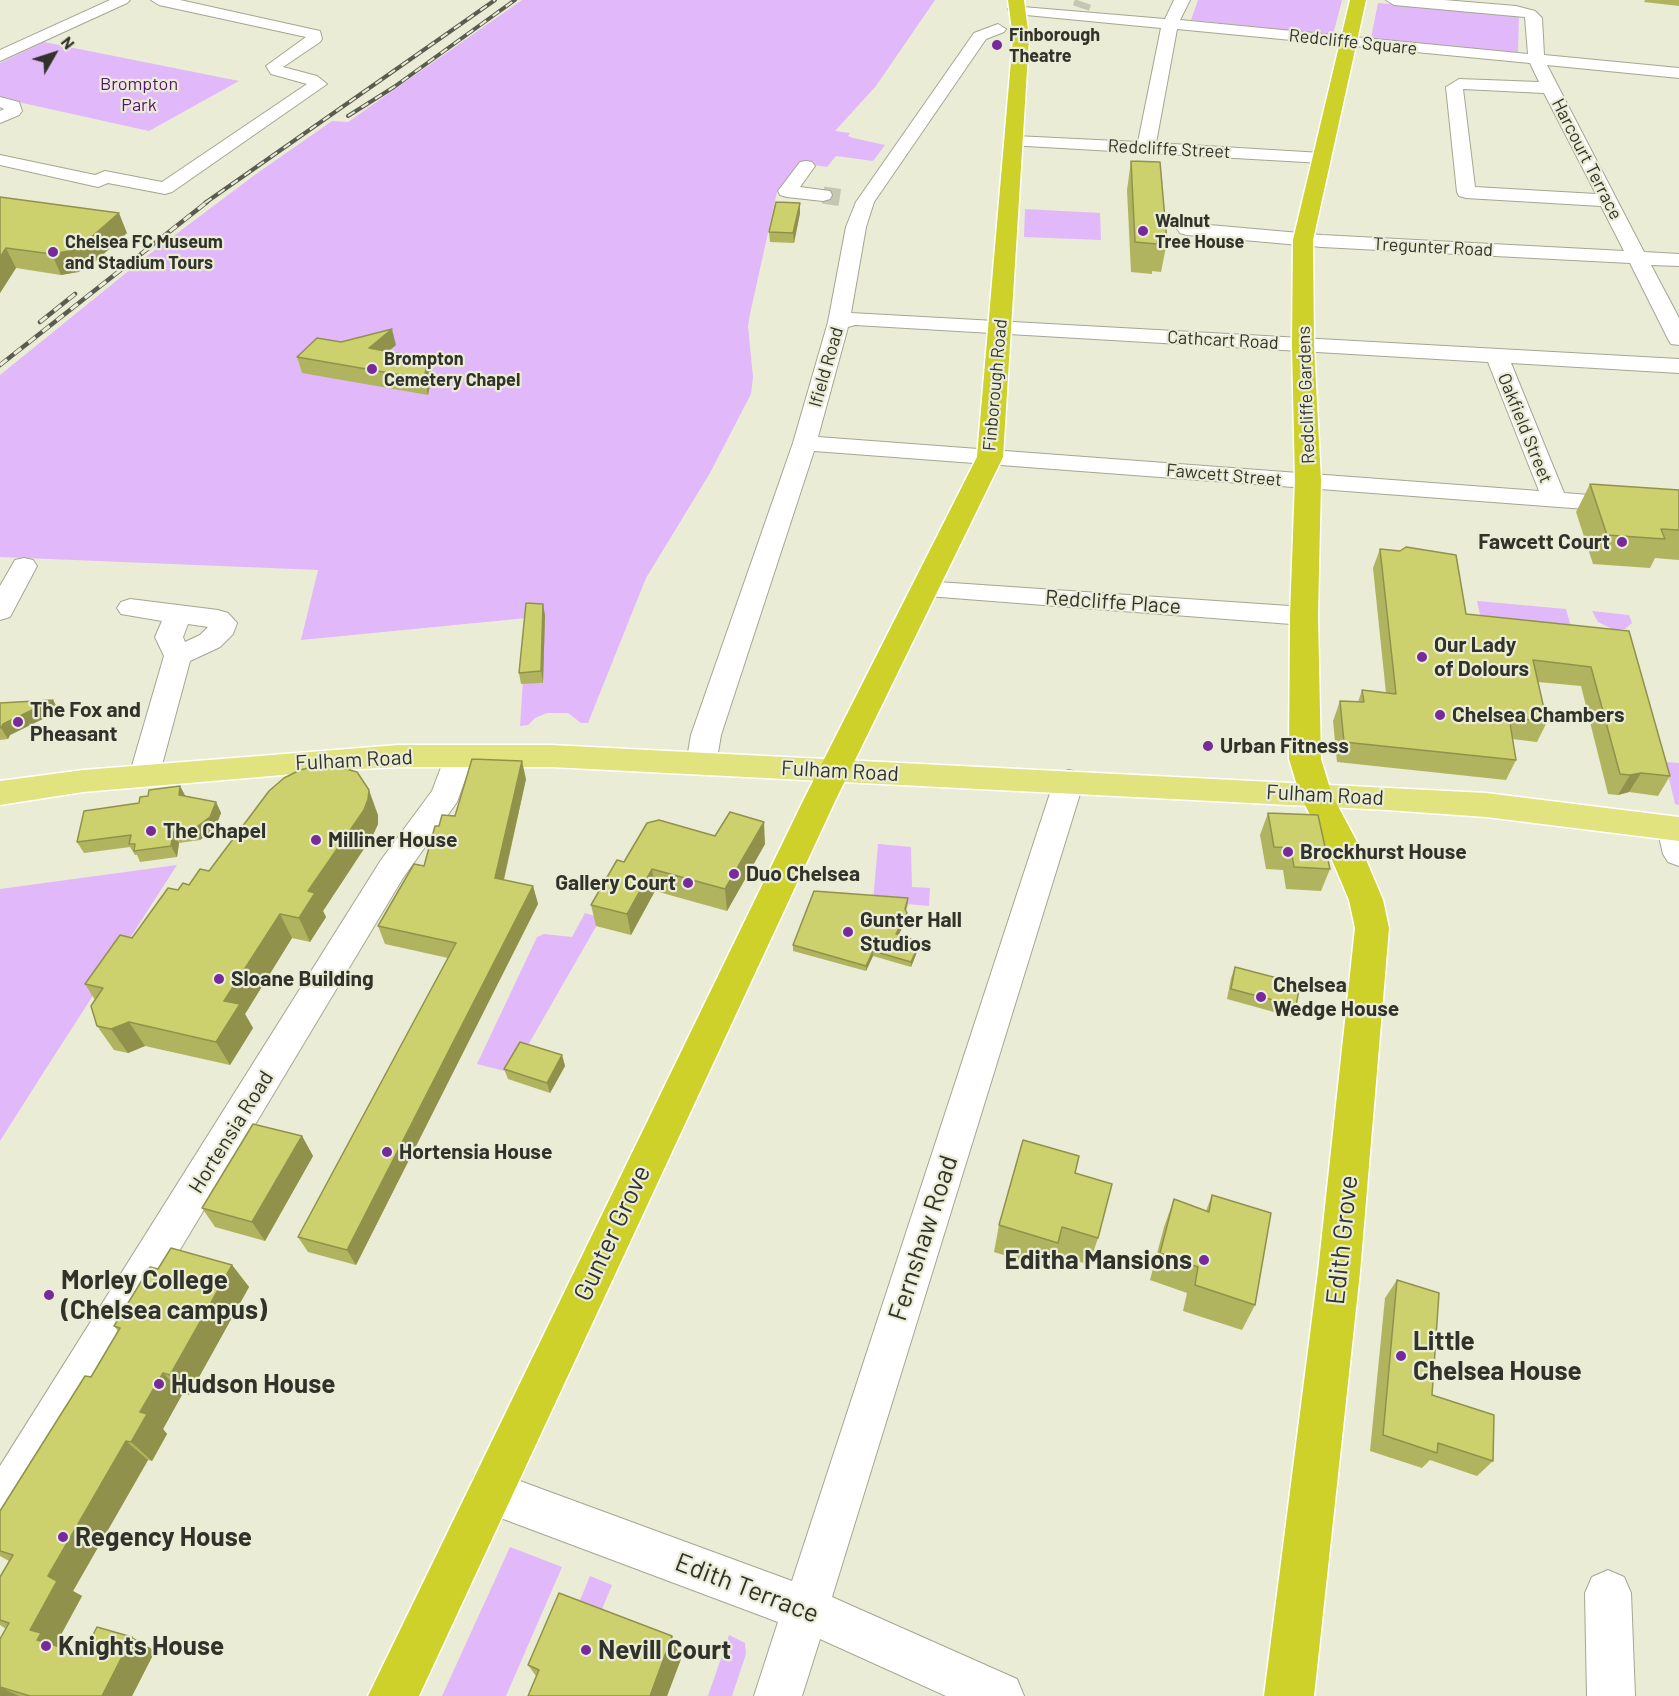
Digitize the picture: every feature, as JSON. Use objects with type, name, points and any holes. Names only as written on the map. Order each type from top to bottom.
[{"type":"highway","name":"Redcliffe Gardens","points":[[1316,795],[1305,759],[1304,616],[1308,481],[1303,345],[1303,240],[1358,0]]},
{"type":"highway","name":"Finborough Road","points":[[834,771],[990,457],[1021,38],[1016,5]]},
{"type":"highway","name":"Gunter Grove","points":[[393,1696],[834,771]]},
{"type":"highway","name":"Edith Grove","points":[[1289,1696],[1339,1272],[1372,928],[1366,900],[1316,795]]},
{"type":"main road","name":"Fulham Road","points":[[0,793],[144,776],[341,759],[551,756],[1069,781],[1486,805],[1677,837]]},
{"type":"street","points":[[0,56],[122,0]]},
{"type":"street","points":[[0,160],[98,181],[105,177],[165,188],[319,84],[277,71],[274,66],[314,39],[314,34],[159,0]]},
{"type":"street","points":[[1146,148],[1170,24],[1182,0]]},
{"type":"street","points":[[1394,0],[1530,14],[1534,18],[1536,60]]},
{"type":"street","name":"Redcliffe Square","points":[[1016,5],[1082,6],[1170,24],[1679,73]]},
{"type":"street","name":"Ifield Road","points":[[701,764],[706,735],[805,443],[839,322],[856,227],[865,202],[998,11],[1021,38]]},
{"type":"street","name":"Harcourt Terrace","points":[[1536,60],[1679,339]]},
{"type":"street","points":[[1550,88],[1459,84],[1454,87],[1466,192],[1609,201]]},
{"type":"street","points":[[0,102],[13,106],[13,111],[0,118]]},
{"type":"street","name":"Redcliffe Street","points":[[1015,141],[1322,158]]},
{"type":"street","points":[[807,166],[784,199],[823,195]]},
{"type":"street","points":[[843,198],[865,202]]},
{"type":"street","name":"Tregunter Road","points":[[1187,229],[1303,240],[1679,260]]},
{"type":"street","name":"Cathcart Road","points":[[839,322],[855,319],[1679,366]]},
{"type":"street","name":"Oakfield Street","points":[[1497,356],[1554,500]]},
{"type":"street","name":"Fawcett Street","points":[[805,443],[1679,509]]},
{"type":"street","points":[[3,601],[24,566]]},
{"type":"street","name":"Redcliffe Place","points":[[923,589],[1304,616]]},
{"type":"street","points":[[130,608],[218,619],[223,623],[223,628],[210,641],[178,656]]},
{"type":"street","points":[[144,776],[178,656],[169,637],[178,614]]},
{"type":"street","name":"Hortensia Road","points":[[0,1508],[392,869],[446,794],[459,756]]},
{"type":"street","name":"Fernshaw Road","points":[[778,1696],[1069,781]]},
{"type":"street","name":"Edith Terrace","points":[[490,1492],[806,1610],[1000,1696]]},
{"type":"street","points":[[1608,1593],[1611,1696]]},
{"type":"green space","points":[[522,0],[935,0],[876,86],[835,131],[850,133],[848,136],[853,138],[885,145],[873,161],[836,156],[827,167],[800,163],[777,192],[748,326],[753,377],[751,394],[710,473],[646,578],[588,723],[581,723],[568,713],[547,713],[535,718],[528,725],[520,726],[527,618],[301,640],[318,570],[0,557],[0,375],[147,256],[256,174],[332,121],[348,122]]},
{"type":"green space","points":[[1198,0],[1342,0],[1333,35],[1191,20]]},
{"type":"green space","points":[[1378,3],[1519,16],[1518,53],[1371,38]]},
{"type":"green space","name":"Brompton Park","points":[[44,42],[239,81],[149,131],[0,98],[0,63]]},
{"type":"green space","points":[[1025,209],[1100,213],[1101,240],[1024,237]]},
{"type":"green space","points":[[1477,601],[1566,609],[1574,637],[1483,628]]},
{"type":"green space","points":[[1592,611],[1629,615],[1632,623],[1625,629],[1612,629],[1598,622]]},
{"type":"green space","points":[[1665,762],[1679,763],[1679,805],[1675,804]]},
{"type":"green space","points":[[878,844],[911,847],[912,887],[930,888],[929,906],[873,901]]},
{"type":"green space","points":[[177,865],[47,1067],[0,1141],[0,889]]},
{"type":"green space","points":[[585,913],[601,918],[512,1073],[477,1064],[537,937],[544,934],[572,937]]},
{"type":"green space","points":[[510,1547],[562,1567],[506,1696],[442,1696]]},
{"type":"green space","points":[[590,1576],[612,1585],[595,1626],[573,1617]]},
{"type":"green space","points":[[729,1635],[745,1643],[746,1654],[732,1696],[708,1696]]},
{"type":"building","points":[[1131,161],[1160,162],[1167,242],[1157,241],[1157,244],[1135,242]]},
{"type":"building","points":[[0,197],[119,213],[81,246],[69,251],[52,254],[6,248],[0,257]]},
{"type":"building","points":[[776,202],[800,203],[793,233],[769,232]]},
{"type":"building","points":[[392,329],[369,348],[428,359],[424,379],[297,357],[317,338],[341,342]]},
{"type":"building","points":[[1590,484],[1679,490],[1679,530],[1661,529],[1665,539],[1607,535]]},
{"type":"building","points":[[1406,547],[1456,555],[1466,614],[1629,631],[1670,776],[1641,773],[1620,774],[1591,667],[1533,660],[1547,722],[1509,717],[1516,760],[1344,742],[1340,701],[1364,702],[1362,690],[1396,694],[1380,549],[1400,551]]},
{"type":"building","points":[[526,603],[543,604],[541,671],[519,673]]},
{"type":"building","points":[[53,700],[3,724],[0,728],[0,703]]},
{"type":"building","points":[[472,759],[522,761],[495,878],[533,886],[347,1250],[298,1237],[456,943],[378,926],[414,864],[424,866],[435,826],[439,826],[442,815],[455,816]]},
{"type":"building","points":[[332,765],[357,772],[369,790],[364,810],[308,891],[315,893],[299,918],[280,914],[224,1001],[240,1004],[216,1042],[129,1022],[111,1029],[97,1026],[91,1006],[103,988],[85,984],[120,935],[132,938],[168,888],[178,890],[183,883],[189,885],[200,869],[209,871],[269,791],[284,778],[300,770]]},
{"type":"building","name":"The Chapel","points":[[180,786],[179,795],[216,802],[210,817],[194,829],[173,832],[171,846],[134,851],[135,844],[129,844],[131,835],[77,842],[84,811],[139,803],[140,797],[148,796],[149,790]]},
{"type":"building","points":[[730,812],[764,822],[725,889],[652,869],[627,914],[591,905],[617,860],[624,862],[647,823],[659,820],[715,836]]},
{"type":"building","points":[[1268,813],[1318,815],[1330,869],[1294,867],[1291,848],[1274,847]]},
{"type":"building","name":"Gunter Hall Studios","points":[[814,891],[908,898],[905,909],[907,913],[896,934],[920,942],[911,962],[873,951],[866,966],[793,945]]},
{"type":"building","points":[[1235,967],[1300,984],[1296,1006],[1231,989]]},
{"type":"building","points":[[520,1042],[562,1055],[547,1083],[504,1069]]},
{"type":"building","points":[[253,1124],[302,1136],[252,1222],[202,1208]]},
{"type":"building","points":[[1023,1140],[1079,1156],[1075,1173],[1112,1184],[1098,1238],[1062,1227],[1058,1243],[999,1225]]},
{"type":"building","points":[[1212,1195],[1271,1213],[1255,1305],[1195,1285],[1198,1267],[1160,1253],[1174,1199],[1209,1212]]},
{"type":"building","points":[[171,1248],[232,1265],[170,1375],[163,1373],[140,1412],[147,1414],[131,1442],[126,1441],[48,1576],[57,1581],[30,1630],[41,1633],[37,1640],[83,1654],[97,1627],[132,1637],[102,1696],[30,1696],[0,1687],[0,1639],[9,1623],[0,1620],[0,1577],[13,1555],[0,1551],[0,1511],[85,1376],[91,1377],[120,1328],[114,1326],[150,1267],[158,1269]]},
{"type":"building","name":"Little Chelsea House","points":[[1397,1280],[1439,1293],[1432,1395],[1494,1415],[1493,1461],[1438,1443],[1437,1453],[1383,1435]]},
{"type":"building","points":[[559,1593],[672,1636],[650,1696],[528,1696],[539,1670],[528,1665]]},
{"type":"tunnel","points":[[1081,8],[1083,2]]},
{"type":"tunnel","points":[[823,195],[843,198]]},
{"type":"railway","points":[[205,203],[495,0]]},
{"type":"railway","points":[[348,116],[394,87],[515,0]]},
{"type":"railway","points":[[0,365],[207,202]]},
{"type":"railway","points":[[40,322],[75,294]]},
{"type":"place","name":"Finborough Theatre","points":[[997,45]]},
{"type":"place","name":"Walnut Tree House","points":[[1143,231]]},
{"type":"place","name":"Chelsea FC Museum and Stadium Tours","points":[[53,252]]},
{"type":"place","name":"Brompton Cemetery Chapel","points":[[372,369]]},
{"type":"place","name":"Fawcett Court","points":[[1622,542]]},
{"type":"place","name":"Our Lady of Dolours","points":[[1422,657]]},
{"type":"place","name":"Chelsea Chambers","points":[[1440,715]]},
{"type":"place","name":"The Fox and Pheasant","points":[[18,722]]},
{"type":"place","name":"Urban Fitness","points":[[1208,746]]},
{"type":"place","name":"The Chapel","points":[[151,831]]},
{"type":"place","name":"Milliner House","points":[[316,840]]},
{"type":"place","name":"Brockhurst House","points":[[1288,852]]},
{"type":"place","name":"Duo Chelsea","points":[[734,874]]},
{"type":"place","name":"Gallery Court","points":[[688,883]]},
{"type":"place","name":"Gunter Hall Studios","points":[[848,932]]},
{"type":"place","name":"Sloane Building","points":[[219,979]]},
{"type":"place","name":"Chelsea Wedge House","points":[[1261,997]]},
{"type":"place","name":"Hortensia House","points":[[387,1152]]},
{"type":"place","name":"Editha Mansions","points":[[1204,1260]]},
{"type":"place","name":"Morley College (Chelsea campus)","points":[[49,1295]]},
{"type":"place","name":"Little Chelsea House","points":[[1401,1356]]},
{"type":"place","name":"Hudson House","points":[[159,1384]]},
{"type":"place","name":"Regency House","points":[[63,1537]]},
{"type":"place","name":"Knights House","points":[[46,1646]]},
{"type":"place","name":"Nevill Court","points":[[586,1650]]}]
